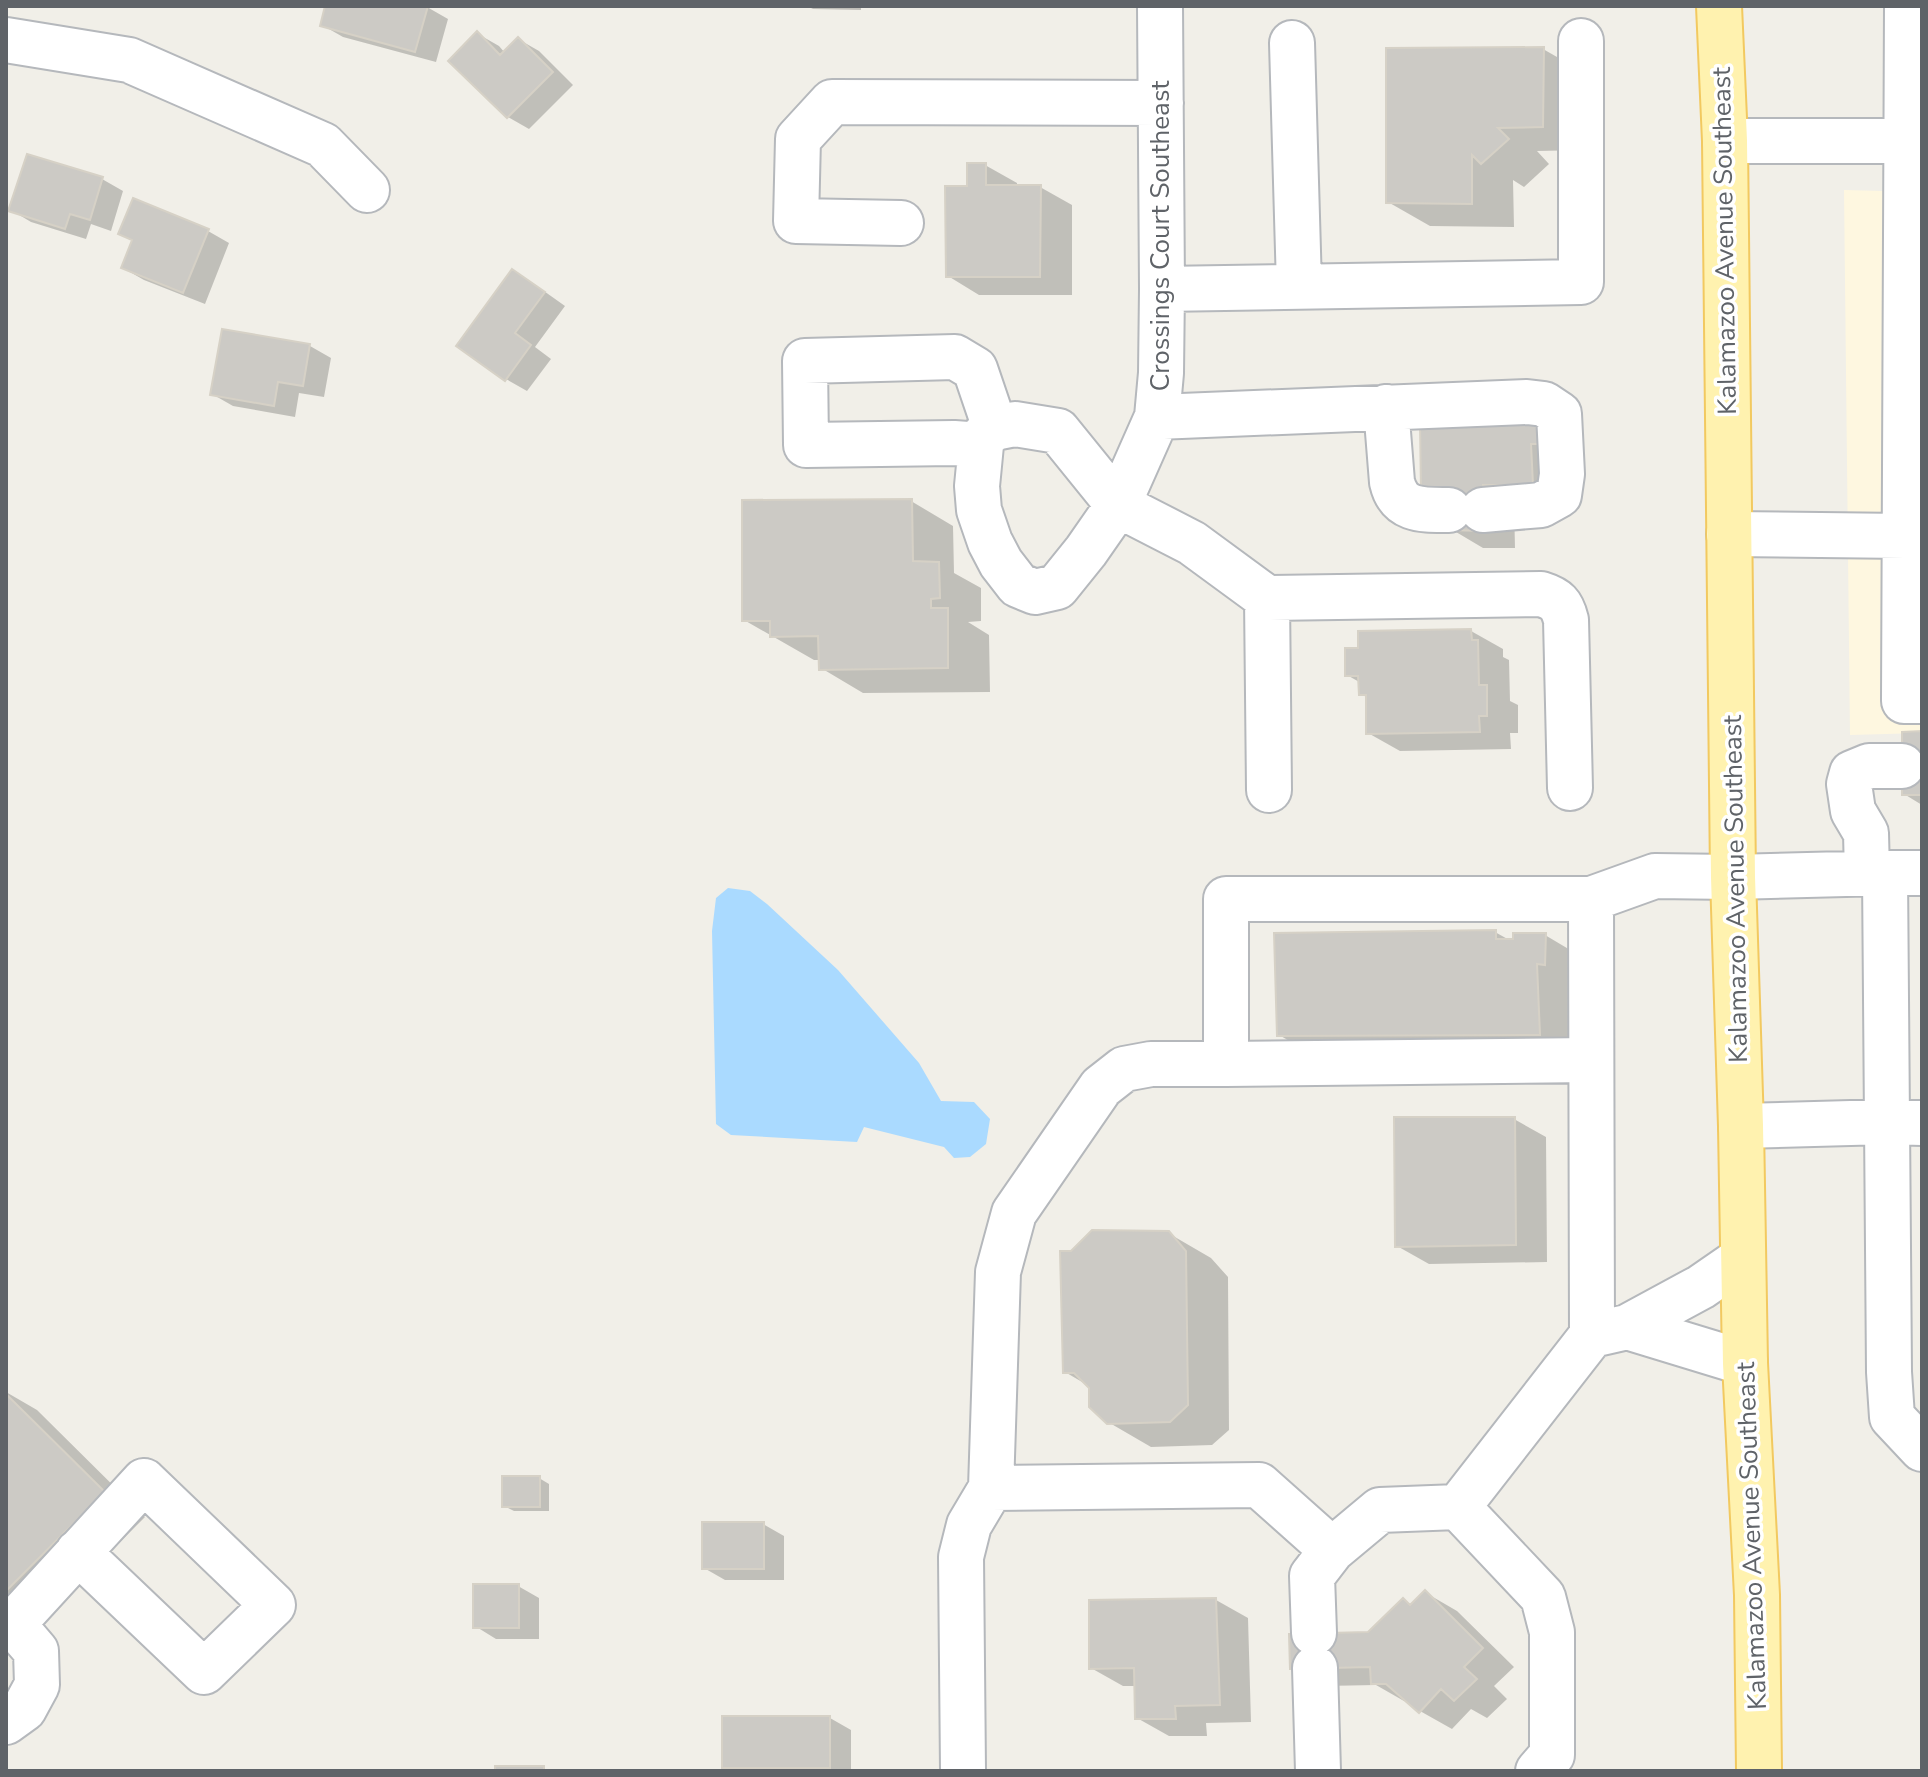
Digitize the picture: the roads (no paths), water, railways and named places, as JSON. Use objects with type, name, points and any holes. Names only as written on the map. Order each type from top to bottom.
[{"type":"main road","name":"Kalamazoo Avenue Southeast","points":[[1719,6],[1725,141],[1733,877],[1745,1363],[1757,1595],[1759,1771]]},
{"type":"street","name":"Crossings Court Southeast","points":[[1118,505],[1157,417],[1161,373],[1160,6]]},
{"type":"street","points":[[1907,6],[1915,142],[1913,534],[1904,701],[1922,701]]},
{"type":"street","points":[[6,40],[129,60],[323,145],[367,190]]},
{"type":"street","points":[[1162,289],[1581,282],[1581,41]]},
{"type":"street","points":[[1292,43],[1299,286]]},
{"type":"street","points":[[901,223],[796,221],[798,139],[832,102],[1161,103]]},
{"type":"street","points":[[1725,141],[1915,142]]},
{"type":"street","points":[[1157,417],[1386,407],[1527,402],[1544,404],[1559,414],[1562,474],[1559,495],[1541,505],[1416,510],[1395,494],[1386,407]]},
{"type":"street","points":[[1118,505],[1057,587],[1035,592],[1018,585],[995,552],[979,510],[977,486],[988,437],[1015,424],[1058,431],[1118,505],[1192,543],[1267,598],[1541,594],[1556,599],[1563,608],[1566,620],[1570,788]]},
{"type":"street","points":[[1729,534],[1913,534]]},
{"type":"street","points":[[1267,598],[1269,790]]},
{"type":"street","points":[[1902,766],[1869,766],[1852,773],[1849,784],[1853,811],[1891,873],[1904,982],[1906,1242],[1889,1372],[1892,1417],[1922,1449]]},
{"type":"street","points":[[1226,1064],[1226,899],[1591,899],[1655,876],[1891,873]]},
{"type":"street","points":[[1591,899],[1591,1060],[1610,1331]]},
{"type":"street","points":[[963,1771],[961,1557],[969,1525],[991,1488],[998,1272],[1014,1213],[1101,1087],[1124,1069],[1151,1064],[1591,1060]]},
{"type":"street","points":[[1741,1126],[1904,1122]]},
{"type":"street","points":[[1318,1771],[1312,1576],[1332,1550],[1380,1510],[1458,1507],[1610,1331],[1701,1287],[1743,1258]]},
{"type":"street","points":[[1610,1331],[1745,1363]]},
{"type":"street","points":[[991,1488],[1259,1485],[1332,1550]]},
{"type":"street","points":[[1458,1507],[1543,1597],[1552,1632],[1552,1755],[1538,1771]]},
{"type":"street","points":[[6,1722],[24,1709],[37,1685],[36,1651],[9,1624],[78,1552]]},
{"type":"water","points":[[728,888],[750,891],[838,970],[919,1063],[941,1101],[974,1102],[990,1119],[986,1144],[970,1157],[954,1158],[944,1147],[864,1127],[857,1142],[731,1135],[716,1124],[712,931],[716,898]]}]
